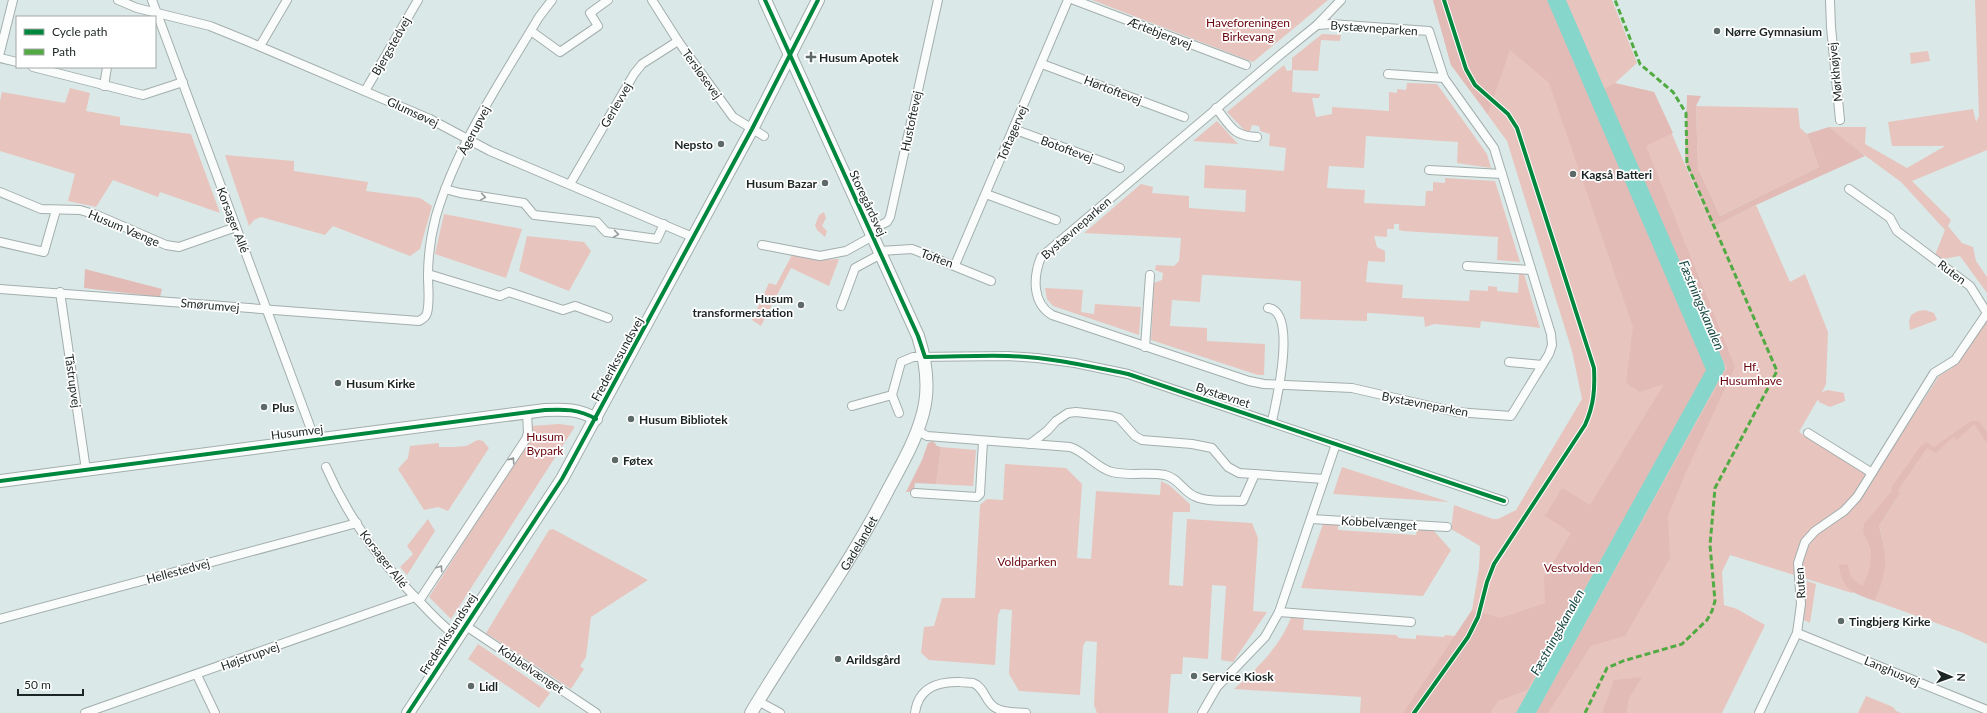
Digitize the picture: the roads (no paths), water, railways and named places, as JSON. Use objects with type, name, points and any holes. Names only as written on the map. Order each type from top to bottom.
[{"type":"street","points":[[0,52],[13,17],[13,0]]},
{"type":"street","name":"Glumsøvej","points":[[118,0],[137,8],[210,26],[260,46],[430,119],[467,140],[695,238]]},
{"type":"street","name":"Korsager Allé","points":[[152,0],[314,440]]},
{"type":"street","points":[[260,46],[287,0]]},
{"type":"street","name":"Bjergstedvej","points":[[365,91],[418,0]]},
{"type":"street","name":"Ågerupvej","points":[[419,321],[425,318],[428,311],[428,274],[431,240],[436,217],[445,189],[467,140],[531,31],[552,0]]},
{"type":"street","points":[[531,31],[560,52],[598,26],[590,13],[608,0]]},
{"type":"street","name":"Tersløsevej","points":[[652,0],[678,41],[733,117],[764,136]]},
{"type":"street","name":"Storegårdsvej","points":[[765,0],[790,58],[881,253],[918,336],[925,357]]},
{"type":"street","name":"Frederikssundsvej","points":[[408,713],[562,479],[695,238],[790,58],[818,0]]},
{"type":"street","name":"Hustoftevej","points":[[871,233],[887,222],[890,217],[938,0]]},
{"type":"street","name":"Toftagervej","points":[[955,265],[1068,0]]},
{"type":"street","name":"Ærtebjergvej","points":[[1074,0],[1246,65]]},
{"type":"street","name":"Bystævneparken","points":[[1317,25],[1331,24],[1430,31],[1444,78],[1494,148],[1551,334],[1552,345],[1542,365],[1511,416],[1456,412],[1352,388],[1264,384],[1249,381],[1052,315],[1044,310],[1039,304],[1036,295],[1037,267],[1041,256],[1317,25],[1341,0]]},
{"type":"street","name":"Mørkhøjvej","points":[[1830,0],[1831,27],[1840,120]]},
{"type":"street","name":"Gerlevvej","points":[[570,184],[634,74],[642,64],[678,41]]},
{"type":"street","points":[[0,58],[16,62]]},
{"type":"street","name":"Hørtoftevej","points":[[1042,64],[1184,117]]},
{"type":"street","points":[[38,68],[143,95],[183,82]]},
{"type":"street","points":[[104,86],[107,68]]},
{"type":"street","points":[[1388,74],[1444,78]]},
{"type":"street","points":[[1216,108],[1237,133],[1243,136],[1257,137]]},
{"type":"street","name":"Botoftevej","points":[[1013,129],[1120,168]]},
{"type":"street","points":[[1429,170],[1502,174]]},
{"type":"street","points":[[445,189],[460,194],[524,203],[534,215],[598,222],[606,232],[657,239],[664,224]]},
{"type":"street","name":"Ruten","points":[[1759,713],[1797,633],[1801,604],[1798,563],[1805,542],[1815,531],[1844,511],[1857,496],[1934,373],[1955,360],[1986,313],[1970,286],[1897,231],[1890,218],[1848,190]]},
{"type":"street","name":"Husum Vænge","points":[[0,192],[41,209],[80,210],[97,215],[166,246],[179,247],[236,227]]},
{"type":"street","points":[[986,194],[1056,220]]},
{"type":"street","points":[[0,242],[44,252],[56,210]]},
{"type":"street","points":[[762,245],[820,256],[846,251],[871,233]]},
{"type":"street","name":"Toften","points":[[881,253],[912,249],[955,265],[991,281]]},
{"type":"street","name":"Storegårdsvej","points":[[841,306],[856,268],[881,253]]},
{"type":"street","points":[[1467,266],[1531,270]]},
{"type":"street","points":[[428,274],[500,296],[509,292],[563,310],[575,306],[608,318]]},
{"type":"street","points":[[1144,347],[1150,275]]},
{"type":"street","name":"Smørumvej","points":[[0,289],[60,292],[267,310],[419,321]]},
{"type":"street","name":"Tåstrupvej","points":[[60,292],[86,470]]},
{"type":"street","points":[[1268,308],[1272,308],[1279,314],[1284,325],[1281,384],[1272,421]]},
{"type":"street","name":"Bystævnet","points":[[925,357],[1008,356],[1075,363],[1128,374],[1272,421],[1504,501]]},
{"type":"street","points":[[899,413],[892,395],[901,362],[913,358],[925,357]]},
{"type":"street","name":"Gadelandet","points":[[751,713],[867,531],[918,431],[926,395],[925,357]]},
{"type":"street","points":[[1509,362],[1542,365]]},
{"type":"street","points":[[852,406],[892,395]]},
{"type":"street","name":"Husumvej","points":[[0,481],[527,412],[568,409],[586,413],[596,419]]},
{"type":"street","points":[[417,599],[526,439],[528,433],[527,412]]},
{"type":"street","points":[[1030,444],[1047,431],[1056,421],[1068,413],[1076,412],[1112,416],[1119,418],[1135,436],[1142,440],[1207,446],[1212,448],[1234,471],[1239,473],[1324,479]]},
{"type":"street","points":[[918,431],[928,436],[1076,449],[1104,468],[1113,472],[1166,475],[1175,479],[1189,493],[1202,499],[1244,501],[1255,474]]},
{"type":"street","points":[[1808,433],[1872,473]]},
{"type":"street","points":[[915,493],[977,496],[980,494],[983,441]]},
{"type":"street","points":[[1204,713],[1218,687],[1265,637],[1279,612],[1336,444]]},
{"type":"street","name":"Korsager Allé","points":[[326,467],[335,487],[356,523],[382,559],[417,599],[445,628],[458,638]]},
{"type":"street","name":"Kobbelvænget","points":[[1311,519],[1447,527]]},
{"type":"street","name":"Hellestedvej","points":[[0,619],[356,523]]},
{"type":"street","name":"Højstrupvej","points":[[85,713],[417,599]]},
{"type":"street","points":[[1279,612],[1411,622]]},
{"type":"street","name":"Kobbelvænget","points":[[466,626],[596,713]]},
{"type":"street","name":"Langhusvej","points":[[1797,633],[1987,710]]},
{"type":"street","points":[[197,675],[215,713]]},
{"type":"street","points":[[915,713],[920,698],[936,684],[946,682],[972,683],[980,688],[992,706],[1009,712],[1026,713]]},
{"type":"street","points":[[758,701],[780,713]]},
{"type":"water","points":[[1547,0],[1566,0],[1724,363],[1725,369],[1536,713],[1516,713],[1706,370]]},
{"type":"place","name":"Nørre Gymnasium","points":[[1717,31]]},
{"type":"place","name":"Husum Apotek","points":[[811,57]]},
{"type":"place","name":"Nepsto","points":[[721,144]]},
{"type":"place","name":"Kagså Batteri","points":[[1573,174]]},
{"type":"place","name":"Husum Bazar","points":[[825,183]]},
{"type":"place","name":"Husum transformerstation","points":[[801,305]]},
{"type":"place","name":"Husum Kirke","points":[[338,383]]},
{"type":"place","name":"Plus","points":[[264,407]]},
{"type":"place","name":"Husum Bibliotek","points":[[631,419]]},
{"type":"place","name":"Føtex","points":[[615,460]]},
{"type":"place","name":"Tingbjerg Kirke","points":[[1841,621]]},
{"type":"place","name":"Arildsgård","points":[[838,659]]},
{"type":"place","name":"Service Kiosk","points":[[1194,676]]},
{"type":"place","name":"Lidl","points":[[471,686]]},
{"type":"park label","name":"Haveforeningen Birkevang","points":[[1248,29]]},
{"type":"park label","name":"Hf. Husumhave","points":[[1751,373]]},
{"type":"park label","name":"Husum Bypark","points":[[545,443]]},
{"type":"park label","name":"Voldparken","points":[[1027,561]]},
{"type":"park label","name":"Vestvolden","points":[[1573,567]]},
{"type":"water label","name":"Fæstningskanalen","points":[[1702,305]]},
{"type":"water label","name":"Fæstningskanalen","points":[[1557,632]]}]
